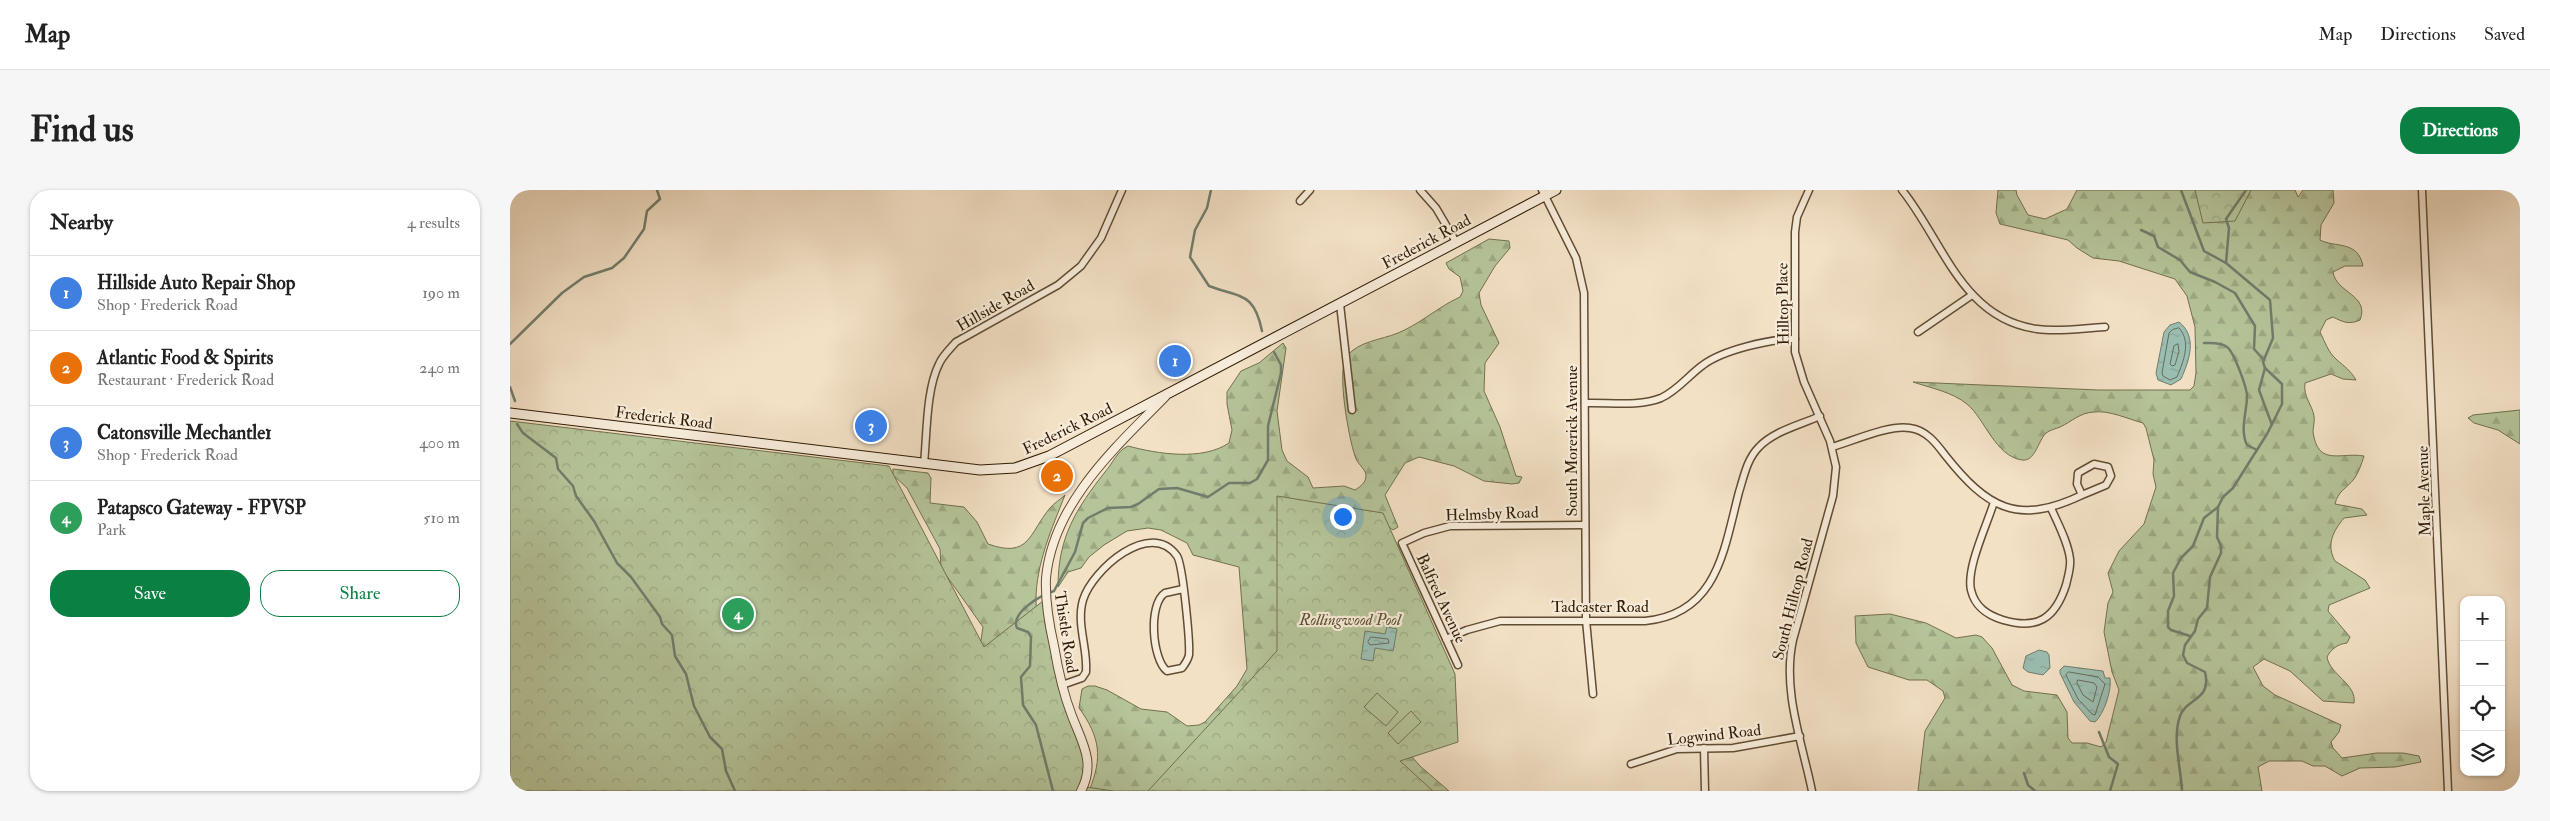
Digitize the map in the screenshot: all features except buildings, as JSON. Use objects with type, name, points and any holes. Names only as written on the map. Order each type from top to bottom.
[{"type":"main road","name":"Frederick Road","points":[[510,413],[924,464],[993,470],[1030,464],[1340,304],[1543,193],[1556,190]]},
{"type":"street","name":"Hillside Road","points":[[924,464],[932,387],[937,368],[945,354],[956,342],[1058,285],[1081,266],[1101,238],[1122,190]]},
{"type":"street","points":[[1300,201],[1310,190]]},
{"type":"street","points":[[1420,190],[1436,208],[1456,242]]},
{"type":"street","name":"Hilltop Place","points":[[1809,190],[1799,210],[1795,232],[1795,339],[1799,368],[1820,416]]},
{"type":"street","points":[[1902,190],[1960,280],[1972,295],[1994,314],[2022,327],[2047,330],[2106,327]]},
{"type":"street","name":"Maple Avenue","points":[[2422,190],[2448,791]]},
{"type":"street","name":"South Morerick Avenue","points":[[1543,193],[1576,258],[1583,279],[1586,620],[1593,694]]},
{"type":"street","points":[[1918,332],[1972,295]]},
{"type":"street","points":[[1340,304],[1352,410]]},
{"type":"street","points":[[1584,403],[1638,402],[1660,398],[1668,394],[1706,363],[1761,343],[1795,339]]},
{"type":"street","name":"Thistle Road","points":[[1081,791],[1085,784],[1089,760],[1062,685],[1046,594],[1051,556],[1065,516],[1073,502],[1116,447],[1170,392]]},
{"type":"street","name":"South Hilltop Road","points":[[1812,791],[1792,698],[1789,662],[1793,640],[1833,496],[1836,468],[1832,447],[1820,416]]},
{"type":"street","name":"Tadcaster Road","points":[[1446,639],[1467,630],[1500,621],[1657,620],[1691,604],[1701,595],[1715,575],[1744,473],[1754,454],[1769,439],[1820,416]]},
{"type":"street","points":[[1832,447],[1894,428],[1919,430],[1933,441],[1967,482],[1982,496],[1994,502],[2029,511],[2052,508],[2106,485],[2111,476],[2108,467],[2094,464],[2078,473],[2077,484],[2082,495]]},
{"type":"street","points":[[1994,502],[1972,569],[1971,590],[1979,607],[1985,612],[1994,617],[2024,625],[2043,620],[2052,614],[2062,596],[2069,574],[2070,556],[2052,508]]},
{"type":"street","name":"Helmsby Road","points":[[1402,543],[1424,533],[1450,526],[1585,525]]},
{"type":"street","points":[[1062,685],[1082,678],[1086,672],[1081,610],[1090,584],[1106,564],[1137,546],[1155,543],[1165,546],[1178,557],[1183,590],[1189,656],[1182,668],[1167,671],[1162,667],[1158,653],[1155,616],[1161,596],[1183,590]]},
{"type":"street","name":"Balfred Avenue","points":[[1402,543],[1458,665]]},
{"type":"street","name":"Logwind Road","points":[[1631,764],[1666,751],[1750,746],[1800,736]]},
{"type":"street","points":[[1704,748],[1705,791]]},
{"type":"green space","points":[[1998,190],[2016,190],[2028,215],[2045,219],[2067,209],[2077,190],[2295,190],[2298,197],[2303,190],[2333,190],[2334,203],[2321,225],[2320,240],[2351,248],[2360,258],[2363,266],[2345,266],[2333,272],[2335,279],[2340,285],[2357,299],[2362,312],[2360,320],[2349,323],[2333,317],[2326,320],[2320,332],[2331,354],[2356,380],[2343,379],[2331,374],[2305,383],[2305,388],[2314,416],[2313,432],[2320,450],[2331,456],[2364,456],[2356,476],[2340,493],[2335,504],[2362,509],[2367,515],[2344,518],[2334,533],[2331,549],[2335,561],[2365,580],[2370,588],[2329,605],[2328,611],[2350,637],[2347,643],[2335,647],[2327,657],[2333,669],[2351,690],[2354,696],[2354,703],[2323,701],[2290,671],[2264,659],[2253,667],[2263,686],[2275,695],[2341,725],[2339,732],[2331,742],[2333,748],[2342,758],[2377,753],[2403,753],[2419,756],[2421,762],[2395,767],[2360,768],[2342,776],[2325,766],[2313,766],[2302,761],[2269,761],[2258,767],[2262,791],[1918,791],[1925,731],[1945,698],[1943,691],[1927,680],[1909,680],[1868,667],[1856,643],[1855,616],[1890,614],[1926,623],[1956,638],[1976,635],[1982,637],[1992,648],[2012,685],[2024,691],[2057,695],[2067,712],[2068,738],[2072,743],[2087,743],[2101,747],[2106,742],[2119,690],[2112,672],[2104,632],[2108,603],[2113,592],[2108,573],[2119,551],[2144,524],[2156,487],[2153,474],[2154,460],[2143,423],[2106,412],[2084,414],[2046,433],[2030,458],[2022,460],[2005,452],[1997,444],[1967,404],[1948,393],[1913,382],[2098,390],[2190,390],[2194,386],[2196,373],[2195,327],[2187,296],[2175,279],[2119,261],[2093,258],[2068,240],[2000,224],[1996,213]]},
{"type":"green space","points":[[2195,190],[2251,190],[2235,221],[2203,223]]},
{"type":"green space","points":[[1489,239],[1509,241],[1510,248],[1495,266],[1479,293],[1481,305],[1499,343],[1485,363],[1484,391],[1500,427],[1516,476],[1522,477],[1519,483],[1512,484],[1484,481],[1454,466],[1419,457],[1405,463],[1385,495],[1398,527],[1393,530],[1377,518],[1407,751],[1420,766],[1449,791],[1089,791],[1098,757],[1095,738],[1079,708],[1082,689],[1088,686],[1095,686],[1107,690],[1141,709],[1167,712],[1187,726],[1199,725],[1205,722],[1237,686],[1247,669],[1239,567],[1193,555],[1187,543],[1161,530],[1148,528],[1127,531],[1089,557],[1081,568],[1068,572],[1058,587],[1061,553],[1065,538],[1077,511],[1085,499],[1118,454],[1128,446],[1166,453],[1193,454],[1218,449],[1229,443],[1232,430],[1227,404],[1227,392],[1241,371],[1259,363],[1283,343],[1286,348],[1277,411],[1282,450],[1287,461],[1308,477],[1313,488],[1344,486],[1355,490],[1364,482],[1366,475],[1355,456],[1347,421],[1343,375],[1347,356],[1364,344],[1406,329],[1460,297],[1463,291],[1460,277],[1449,269],[1446,263]]},
{"type":"green space","points":[[2520,410],[2520,444],[2498,430],[2474,423],[2468,418],[2473,415]]},
{"type":"green space","points":[[510,421],[889,466],[984,647],[1043,601],[1058,686],[1085,761],[1085,773],[1080,786],[1113,791],[510,791]]},
{"type":"green space","points":[[893,469],[928,473],[931,478],[930,503],[964,507],[977,522],[988,544],[1002,548],[1021,546],[1027,541],[1053,504],[1065,495],[1046,546],[1039,573],[1036,600],[1038,624],[1043,647],[980,647],[983,627],[941,568],[940,549],[907,488],[893,475]]},
{"type":"green space","name":"Rollingwood Pool","points":[[1277,496],[1383,513],[1455,674],[1458,742],[1400,761],[1433,791],[1148,791],[1277,651]]},
{"type":"green space","points":[[1377,693],[1398,712],[1386,726],[1364,707]]},
{"type":"green space","points":[[1411,711],[1421,722],[1398,744],[1388,733]]},
{"type":"water","points":[[2179,322],[2185,328],[2190,342],[2189,357],[2181,379],[2171,385],[2158,380],[2156,373],[2164,332],[2170,325]]},
{"type":"water","points":[[1387,627],[1397,629],[1393,651],[1375,648],[1373,661],[1361,659],[1365,631],[1385,634]]},
{"type":"water","points":[[2039,650],[2047,652],[2049,655],[2050,668],[2043,675],[2028,672],[2023,668],[2026,656]]},
{"type":"water","points":[[2064,666],[2103,671],[2105,678],[2110,678],[2107,702],[2095,722],[2090,721],[2074,702],[2060,673]]},
{"type":"waterway","points":[[510,344],[562,293],[584,277],[612,268],[624,258],[644,229],[647,211],[660,199],[657,190]]},
{"type":"waterway","points":[[1211,190],[1207,208],[1195,230],[1190,257],[1209,286],[1238,295],[1250,303],[1259,318],[1262,331]]},
{"type":"waterway","points":[[2181,190],[2204,251],[2226,263],[2270,300],[2273,338],[2263,362],[2265,368],[2282,384],[2282,404],[2267,434],[2233,488],[2223,497],[2218,507],[2217,537],[2221,546],[2221,553],[2210,577],[2207,608],[2198,619],[2195,631],[2185,645],[2183,655],[2187,663],[2205,672],[2206,681],[2202,694],[2183,710],[2178,725],[2177,744],[2182,791]]},
{"type":"waterway","points":[[2226,263],[2229,228],[2226,219],[2246,190]]},
{"type":"waterway","points":[[2141,230],[2154,236],[2158,247],[2180,260],[2190,272],[2215,282],[2235,293],[2255,326],[2254,349],[2263,359]]},
{"type":"waterway","points":[[2204,343],[2225,345],[2233,356],[2247,394],[2245,439],[2247,445],[2257,450]]},
{"type":"waterway","points":[[1053,791],[1036,725],[1023,705],[1021,677],[1030,666],[1031,637],[1028,632],[1017,628],[1018,616],[1028,605],[1054,591],[1075,552],[1083,523],[1088,518],[1108,508],[1131,507],[1159,489],[1177,488],[1208,497],[1229,483],[1250,483],[1257,479],[1268,460],[1268,426],[1281,373],[1281,365],[1274,352]]},
{"type":"waterway","points":[[2265,368],[2259,390],[2272,425]]},
{"type":"waterway","points":[[510,387],[515,401]]},
{"type":"waterway","points":[[517,424],[523,433],[556,458],[558,469],[573,486],[576,496],[594,521],[617,563],[631,577],[660,617],[662,624],[672,635],[675,656],[686,674],[694,706],[710,737],[722,749],[726,771],[735,791]]},
{"type":"waterway","points":[[2190,636],[2171,630],[2168,627],[2168,611],[2174,596],[2173,573],[2181,558],[2193,546],[2204,518],[2218,507]]},
{"type":"waterway","points":[[2099,732],[2109,757],[2118,764],[2110,791]]},
{"type":"waterway","points":[[2024,773],[2028,785],[2035,791]]},
{"type":"place","name":"Hillside Auto Repair Shop","points":[[1175,361]]},
{"type":"place","name":"Catonsville Mechantle1","points":[[871,426]]},
{"type":"place","name":"Atlantic Food & Spirits","points":[[1057,476]]},
{"type":"place","name":"Patapsco Gateway - FPVSP","points":[[738,614]]}]
